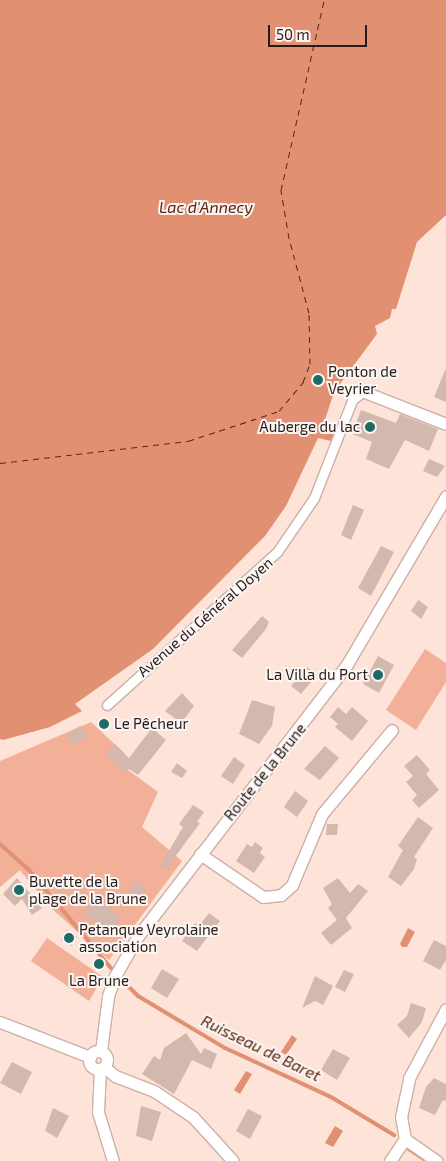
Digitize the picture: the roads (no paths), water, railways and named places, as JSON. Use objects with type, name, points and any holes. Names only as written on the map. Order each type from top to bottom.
[{"type":"street","name":"Avenue du Général Doyen","points":[[107,705],[277,552],[314,498],[353,398],[362,391],[446,424]]},
{"type":"street","name":"Route de la Brune","points":[[101,1051],[108,996],[115,976],[138,936],[346,666],[446,496]]},
{"type":"street","points":[[200,854],[263,897],[281,895],[292,885],[322,814],[392,730]]},
{"type":"street","points":[[390,1161],[405,1139],[402,1116],[409,1078],[446,1010]]},
{"type":"street","points":[[0,1022],[90,1057]]},
{"type":"street","points":[[112,1161],[98,1112],[102,1068],[107,1058],[101,1051],[93,1052],[90,1057],[91,1065],[102,1068],[115,1076],[154,1091],[193,1117],[233,1161]]},
{"type":"street","points":[[405,1139],[437,1161]]},
{"type":"water","name":"Lac d'Annecy","points":[[0,0],[446,0],[446,215],[417,242],[396,309],[392,309],[390,318],[375,326],[377,334],[334,392],[322,429],[334,434],[331,441],[318,438],[286,506],[265,536],[153,649],[75,704],[82,711],[50,727],[3,740],[0,739]]},
{"type":"water","points":[[408,928],[415,932],[407,947],[402,947],[400,944]]},
{"type":"water","points":[[292,1035],[297,1039],[286,1055],[281,1052]]},
{"type":"water","points":[[246,1071],[252,1074],[240,1094],[234,1090]]},
{"type":"water","points":[[335,1126],[343,1131],[333,1147],[325,1143]]},
{"type":"waterway","name":"Ruisseau de Baret","points":[[0,844],[29,870],[111,968]]},
{"type":"waterway","name":"Ruisseau de Baret","points":[[121,979],[138,996],[225,1048],[331,1097],[394,1135]]},
{"type":"waterway","name":"Ruisseau de Baret","points":[[409,1149],[427,1161]]},
{"type":"place","name":"Ponton de Veyrier","points":[[318,380]]},
{"type":"place","name":"Auberge du lac","points":[[370,427]]},
{"type":"place","name":"La Villa du Port","points":[[378,675]]},
{"type":"place","name":"Le Pêcheur","points":[[104,724]]},
{"type":"place","name":"Buvette de la plage de la Brune","points":[[19,890]]},
{"type":"place","name":"Petanque Veyrolaine association","points":[[69,938]]},
{"type":"place","name":"La Brune","points":[[99,964]]}]
